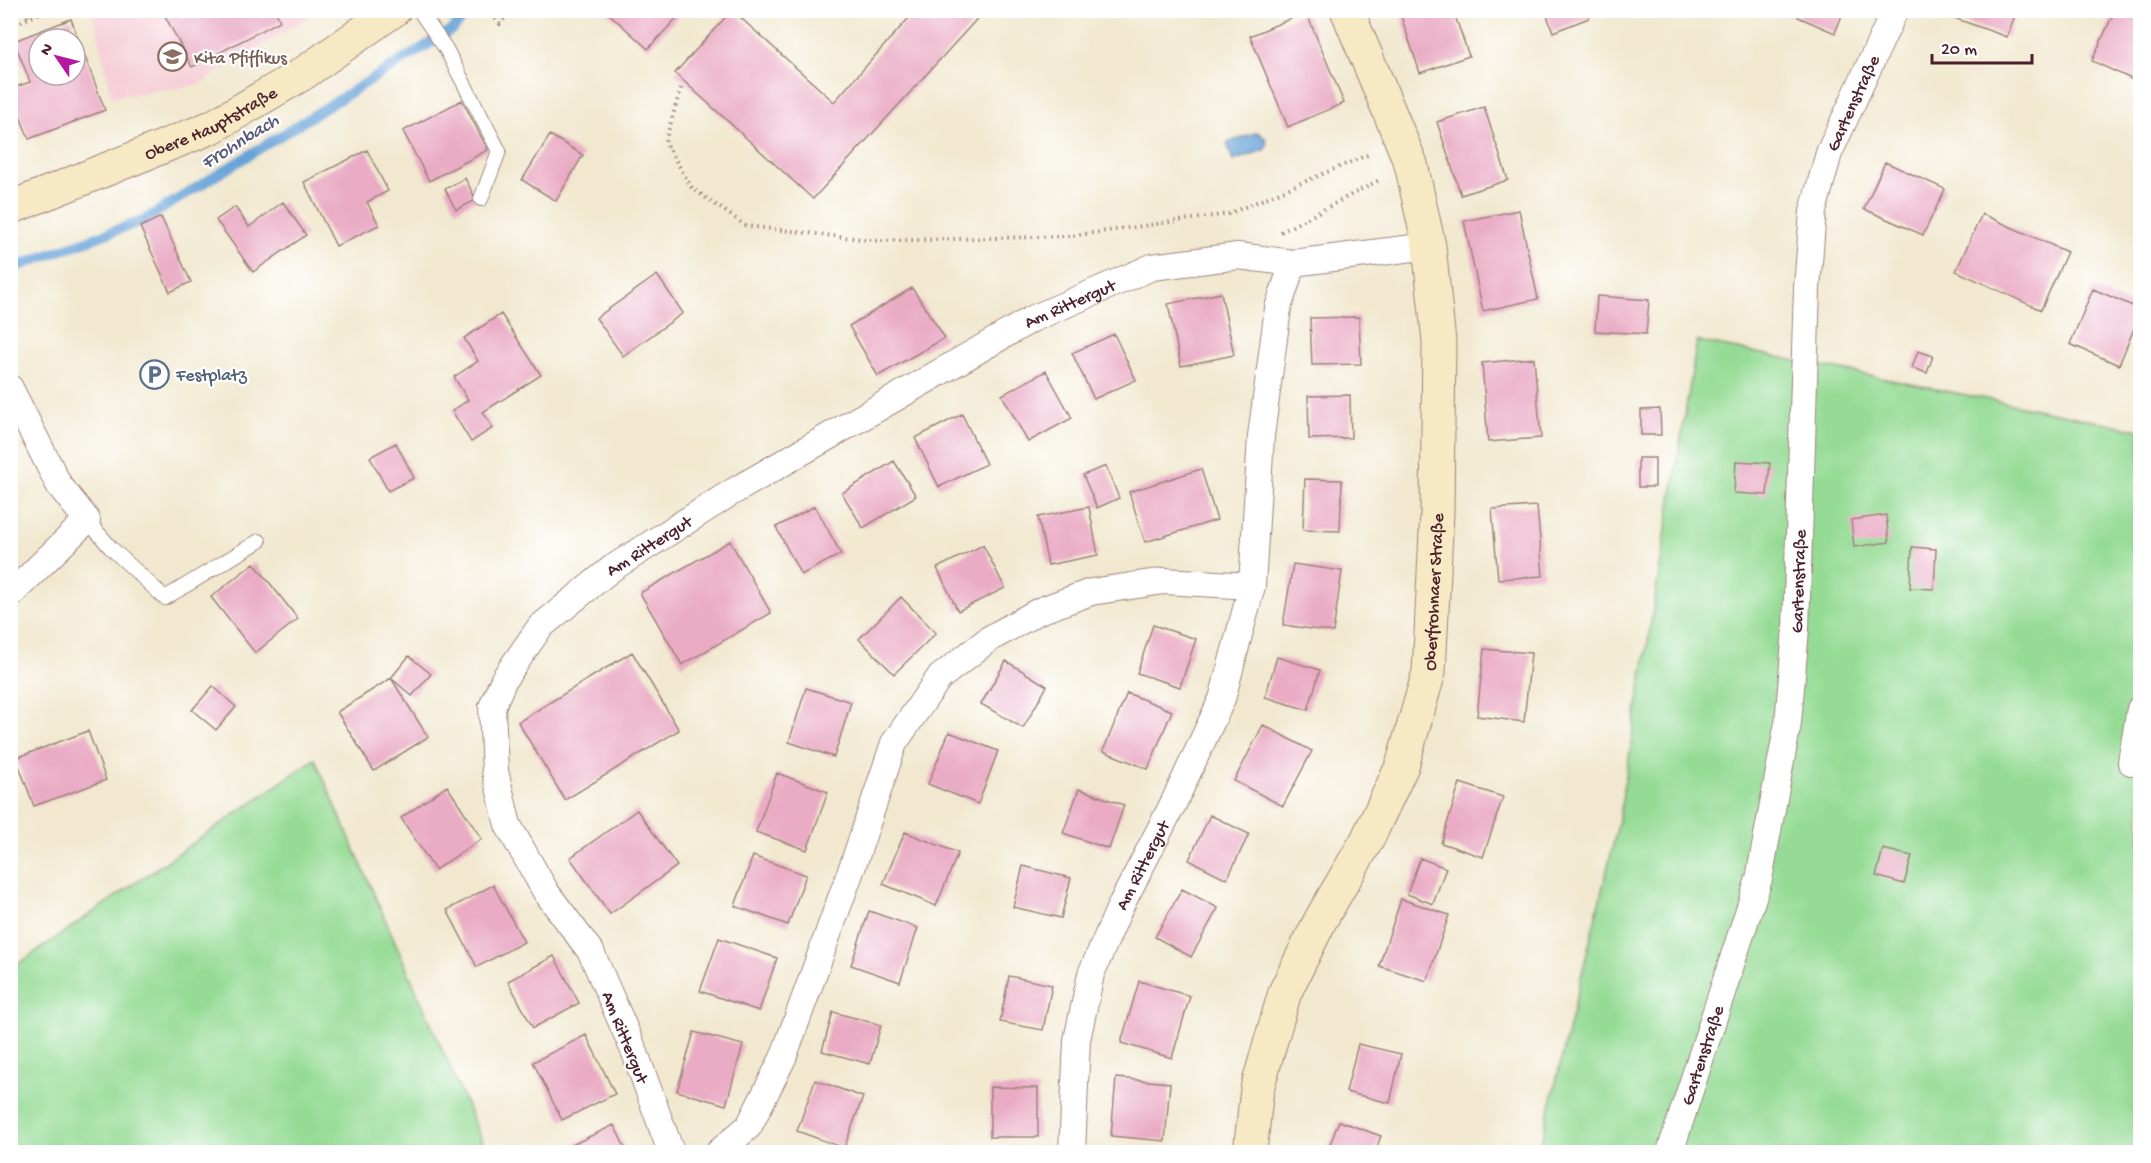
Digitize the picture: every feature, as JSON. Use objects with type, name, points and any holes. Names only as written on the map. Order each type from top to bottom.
[{"type":"street","name":"Obere Hauptstraße","points":[[10,208],[212,127],[304,73],[394,10]]},
{"type":"street","name":"Oberfrohnaer Straße","points":[[1250,1152],[1257,1089],[1285,992],[1321,919],[1368,840],[1402,766],[1429,672],[1437,512],[1439,342],[1429,246],[1406,152],[1347,10]]},
{"type":"street","name":"Gartenstraße","points":[[1670,1152],[1759,879],[1788,723],[1796,629],[1807,288],[1813,211],[1829,153],[1895,10]]},
{"type":"street","name":"Am Rittergut","points":[[670,1152],[635,1053],[591,952],[546,892],[508,825],[495,771],[492,707],[504,679],[540,627],[610,569],[729,494],[1032,319],[1152,267],[1238,256],[1293,263],[1429,246]]},
{"type":"street","name":"Am Rittergut","points":[[1072,1152],[1077,1040],[1091,974],[1120,906],[1174,802],[1222,699],[1252,586],[1261,436],[1278,308],[1293,263]]},
{"type":"street","points":[[10,388],[59,485],[87,520],[10,595]]},
{"type":"street","points":[[719,1152],[749,1126],[783,1058],[853,865],[894,743],[939,678],[989,639],[1039,611],[1091,592],[1164,581],[1252,586]]},
{"type":"street","points":[[2131,762],[2140,709]]},
{"type":"lane","points":[[419,10],[446,49],[500,151],[482,199]]},
{"type":"lane","points":[[87,520],[111,548],[165,598],[259,541]]},
{"type":"path","points":[[25,10],[28,18]]},
{"type":"path","points":[[10,27],[46,10]]},
{"type":"path","points":[[488,11],[500,24],[512,10]]},
{"type":"path","points":[[681,88],[665,142],[692,188],[746,226],[879,241],[1071,236],[1228,214],[1406,152]]},
{"type":"path","points":[[1238,256],[1406,152]]},
{"type":"shaded area","name":"Kita Pfiffikus","points":[[93,11],[318,11],[197,85],[111,97]]},
{"type":"green space","points":[[1697,341],[2140,430],[2140,1152],[1539,1152],[1618,824]]},
{"type":"green space","points":[[315,759],[487,1152],[11,1152],[11,969]]},
{"type":"water","points":[[1258,132],[1266,139],[1267,145],[1264,150],[1233,161],[1227,143]]},
{"type":"building","points":[[171,10],[275,10],[280,21],[192,67],[164,14]]},
{"type":"building","points":[[605,10],[684,10],[648,49]]},
{"type":"building","points":[[732,10],[834,102],[916,10],[985,10],[813,199],[675,73]]},
{"type":"building","points":[[1399,10],[1453,10],[1469,56],[1420,73]]},
{"type":"building","points":[[1545,10],[1586,10],[1589,18],[1553,32]]},
{"type":"building","points":[[1801,10],[1844,10],[1835,33],[1798,17]]},
{"type":"building","points":[[1948,10],[2017,10],[2007,37],[1946,15]]},
{"type":"building","points":[[2115,10],[2124,10],[2140,18],[2140,83],[2092,61]]},
{"type":"building","points":[[1306,12],[1344,103],[1288,127],[1250,36]]},
{"type":"building","points":[[71,19],[74,27],[50,27]]},
{"type":"building","points":[[27,36],[27,74],[14,41]]},
{"type":"building","points":[[87,62],[105,110],[29,139],[10,89],[27,83],[27,87],[87,87]]},
{"type":"building","points":[[462,100],[488,150],[429,181],[403,131]]},
{"type":"building","points":[[1484,107],[1508,180],[1461,195],[1437,122]]},
{"type":"building","points":[[550,135],[583,155],[556,201],[522,180]]},
{"type":"building","points":[[367,150],[388,191],[367,202],[379,225],[336,246],[304,182]]},
{"type":"building","points":[[1885,162],[1945,189],[1923,235],[1864,209]]},
{"type":"building","points":[[465,178],[476,200],[456,210],[445,189]]},
{"type":"building","points":[[283,202],[306,235],[253,272],[216,220],[235,207],[249,227]]},
{"type":"building","points":[[1519,210],[1538,299],[1483,311],[1464,221]]},
{"type":"building","points":[[1982,214],[2067,252],[2041,310],[1956,271]]},
{"type":"building","points":[[161,217],[191,282],[170,292],[140,227]]},
{"type":"building","points":[[657,275],[683,313],[623,356],[596,318]]},
{"type":"building","points":[[912,288],[945,338],[878,376],[849,326]]},
{"type":"building","points":[[2093,289],[2140,309],[2119,365],[2070,344]]},
{"type":"building","points":[[1221,293],[1234,355],[1181,366],[1168,304]]},
{"type":"building","points":[[1597,296],[1649,300],[1646,334],[1595,331]]},
{"type":"building","points":[[501,314],[541,375],[483,412],[493,428],[471,442],[452,411],[468,400],[454,377],[478,361],[464,338]]},
{"type":"building","points":[[1359,317],[1361,364],[1312,365],[1310,318]]},
{"type":"building","points":[[1114,334],[1136,380],[1094,399],[1072,353]]},
{"type":"building","points":[[1918,351],[1933,356],[1927,373],[1912,368]]},
{"type":"building","points":[[1534,358],[1541,438],[1488,442],[1482,363]]},
{"type":"building","points":[[1046,371],[1072,418],[1028,442],[1002,395]]},
{"type":"building","points":[[1350,395],[1351,438],[1309,439],[1308,396]]},
{"type":"building","points":[[1660,409],[1661,435],[1641,435],[1641,410]]},
{"type":"building","points":[[962,414],[986,464],[939,487],[915,438]]},
{"type":"building","points":[[396,443],[414,478],[388,491],[370,457]]},
{"type":"building","points":[[1638,458],[1655,458],[1655,487],[1638,487]]},
{"type":"building","points":[[894,461],[916,496],[863,528],[842,493]]},
{"type":"building","points":[[1736,461],[1770,463],[1767,495],[1734,493]]},
{"type":"building","points":[[1106,466],[1119,498],[1097,508],[1083,475]]},
{"type":"building","points":[[1201,469],[1217,520],[1145,542],[1129,492]]},
{"type":"building","points":[[1305,479],[1342,480],[1340,531],[1303,530]]},
{"type":"building","points":[[815,506],[841,554],[801,575],[776,527]]},
{"type":"building","points":[[1537,506],[1543,576],[1498,579],[1492,509]]},
{"type":"building","points":[[1089,507],[1098,555],[1048,565],[1038,517]]},
{"type":"building","points":[[1886,515],[1889,542],[1854,547],[1851,520]]},
{"type":"building","points":[[730,541],[771,613],[682,665],[640,593]]},
{"type":"building","points":[[983,545],[1005,588],[958,611],[937,568]]},
{"type":"building","points":[[1912,547],[1936,549],[1934,589],[1910,588]]},
{"type":"building","points":[[254,563],[298,619],[255,653],[211,597]]},
{"type":"building","points":[[1293,564],[1342,571],[1333,632],[1283,625]]},
{"type":"building","points":[[901,597],[936,633],[894,674],[859,639]]},
{"type":"building","points":[[1153,625],[1196,639],[1180,687],[1137,673]]},
{"type":"building","points":[[1484,649],[1531,653],[1524,722],[1477,716]]},
{"type":"building","points":[[632,652],[679,730],[565,800],[518,722]]},
{"type":"building","points":[[409,656],[431,674],[412,696],[391,678]]},
{"type":"building","points":[[1277,657],[1320,670],[1308,710],[1265,697]]},
{"type":"building","points":[[1006,661],[1047,686],[1023,728],[981,704]]},
{"type":"building","points":[[391,678],[428,737],[374,771],[337,712]]},
{"type":"building","points":[[213,686],[236,707],[216,730],[192,710]]},
{"type":"building","points":[[806,688],[851,702],[834,757],[789,742]]},
{"type":"building","points":[[1127,693],[1172,711],[1148,769],[1103,751]]},
{"type":"building","points":[[1263,725],[1312,751],[1283,806],[1234,781]]},
{"type":"building","points":[[88,731],[106,780],[34,806],[16,758]]},
{"type":"building","points":[[949,732],[998,751],[978,804],[928,784]]},
{"type":"building","points":[[777,773],[828,792],[807,850],[756,832]]},
{"type":"building","points":[[1460,783],[1503,797],[1483,857],[1441,843]]},
{"type":"building","points":[[447,786],[482,839],[435,870],[401,818]]},
{"type":"building","points":[[1079,789],[1124,805],[1109,849],[1063,833]]},
{"type":"building","points":[[637,810],[677,866],[610,914],[570,858]]},
{"type":"building","points":[[1210,815],[1249,834],[1227,879],[1189,860]]},
{"type":"building","points":[[905,832],[958,853],[936,906],[883,884]]},
{"type":"building","points":[[1883,849],[1912,856],[1904,884],[1876,876]]},
{"type":"building","points":[[753,856],[806,875],[788,925],[735,906]]},
{"type":"building","points":[[1420,858],[1446,868],[1433,904],[1407,894]]},
{"type":"building","points":[[1023,866],[1071,878],[1061,918],[1013,907]]},
{"type":"building","points":[[493,885],[524,942],[477,967],[447,910]]},
{"type":"building","points":[[1182,889],[1218,908],[1191,957],[1155,937]]},
{"type":"building","points":[[1401,899],[1449,915],[1427,981],[1379,966]]},
{"type":"building","points":[[869,911],[918,928],[900,982],[851,965]]},
{"type":"building","points":[[719,938],[777,958],[759,1011],[700,991]]},
{"type":"building","points":[[554,956],[579,1003],[533,1028],[508,981]]},
{"type":"building","points":[[1009,976],[1052,985],[1043,1030],[1000,1022]]},
{"type":"building","points":[[1139,981],[1190,996],[1172,1058],[1121,1043]]},
{"type":"building","points":[[833,1012],[881,1025],[870,1064],[822,1051]]},
{"type":"building","points":[[694,1032],[743,1045],[726,1105],[677,1091]]},
{"type":"building","points":[[586,1035],[615,1094],[562,1120],[533,1062]]},
{"type":"building","points":[[1358,1044],[1401,1054],[1390,1103],[1346,1092]]},
{"type":"building","points":[[1116,1078],[1170,1083],[1165,1141],[1111,1136]]},
{"type":"building","points":[[815,1080],[863,1097],[844,1148],[797,1131]]},
{"type":"building","points":[[990,1087],[1038,1088],[1038,1137],[990,1137]]},
{"type":"building","points":[[1339,1121],[1381,1136],[1375,1152],[1327,1152]]},
{"type":"building","points":[[614,1125],[627,1152],[557,1152]]},
{"type":"waterway","name":"Frohnbach","points":[[10,269],[144,220],[453,29],[471,10]]},
{"type":"place","name":"Kita Pfiffikus","points":[[173,57]]},
{"type":"place","name":"Festplatz","points":[[155,374]]}]
